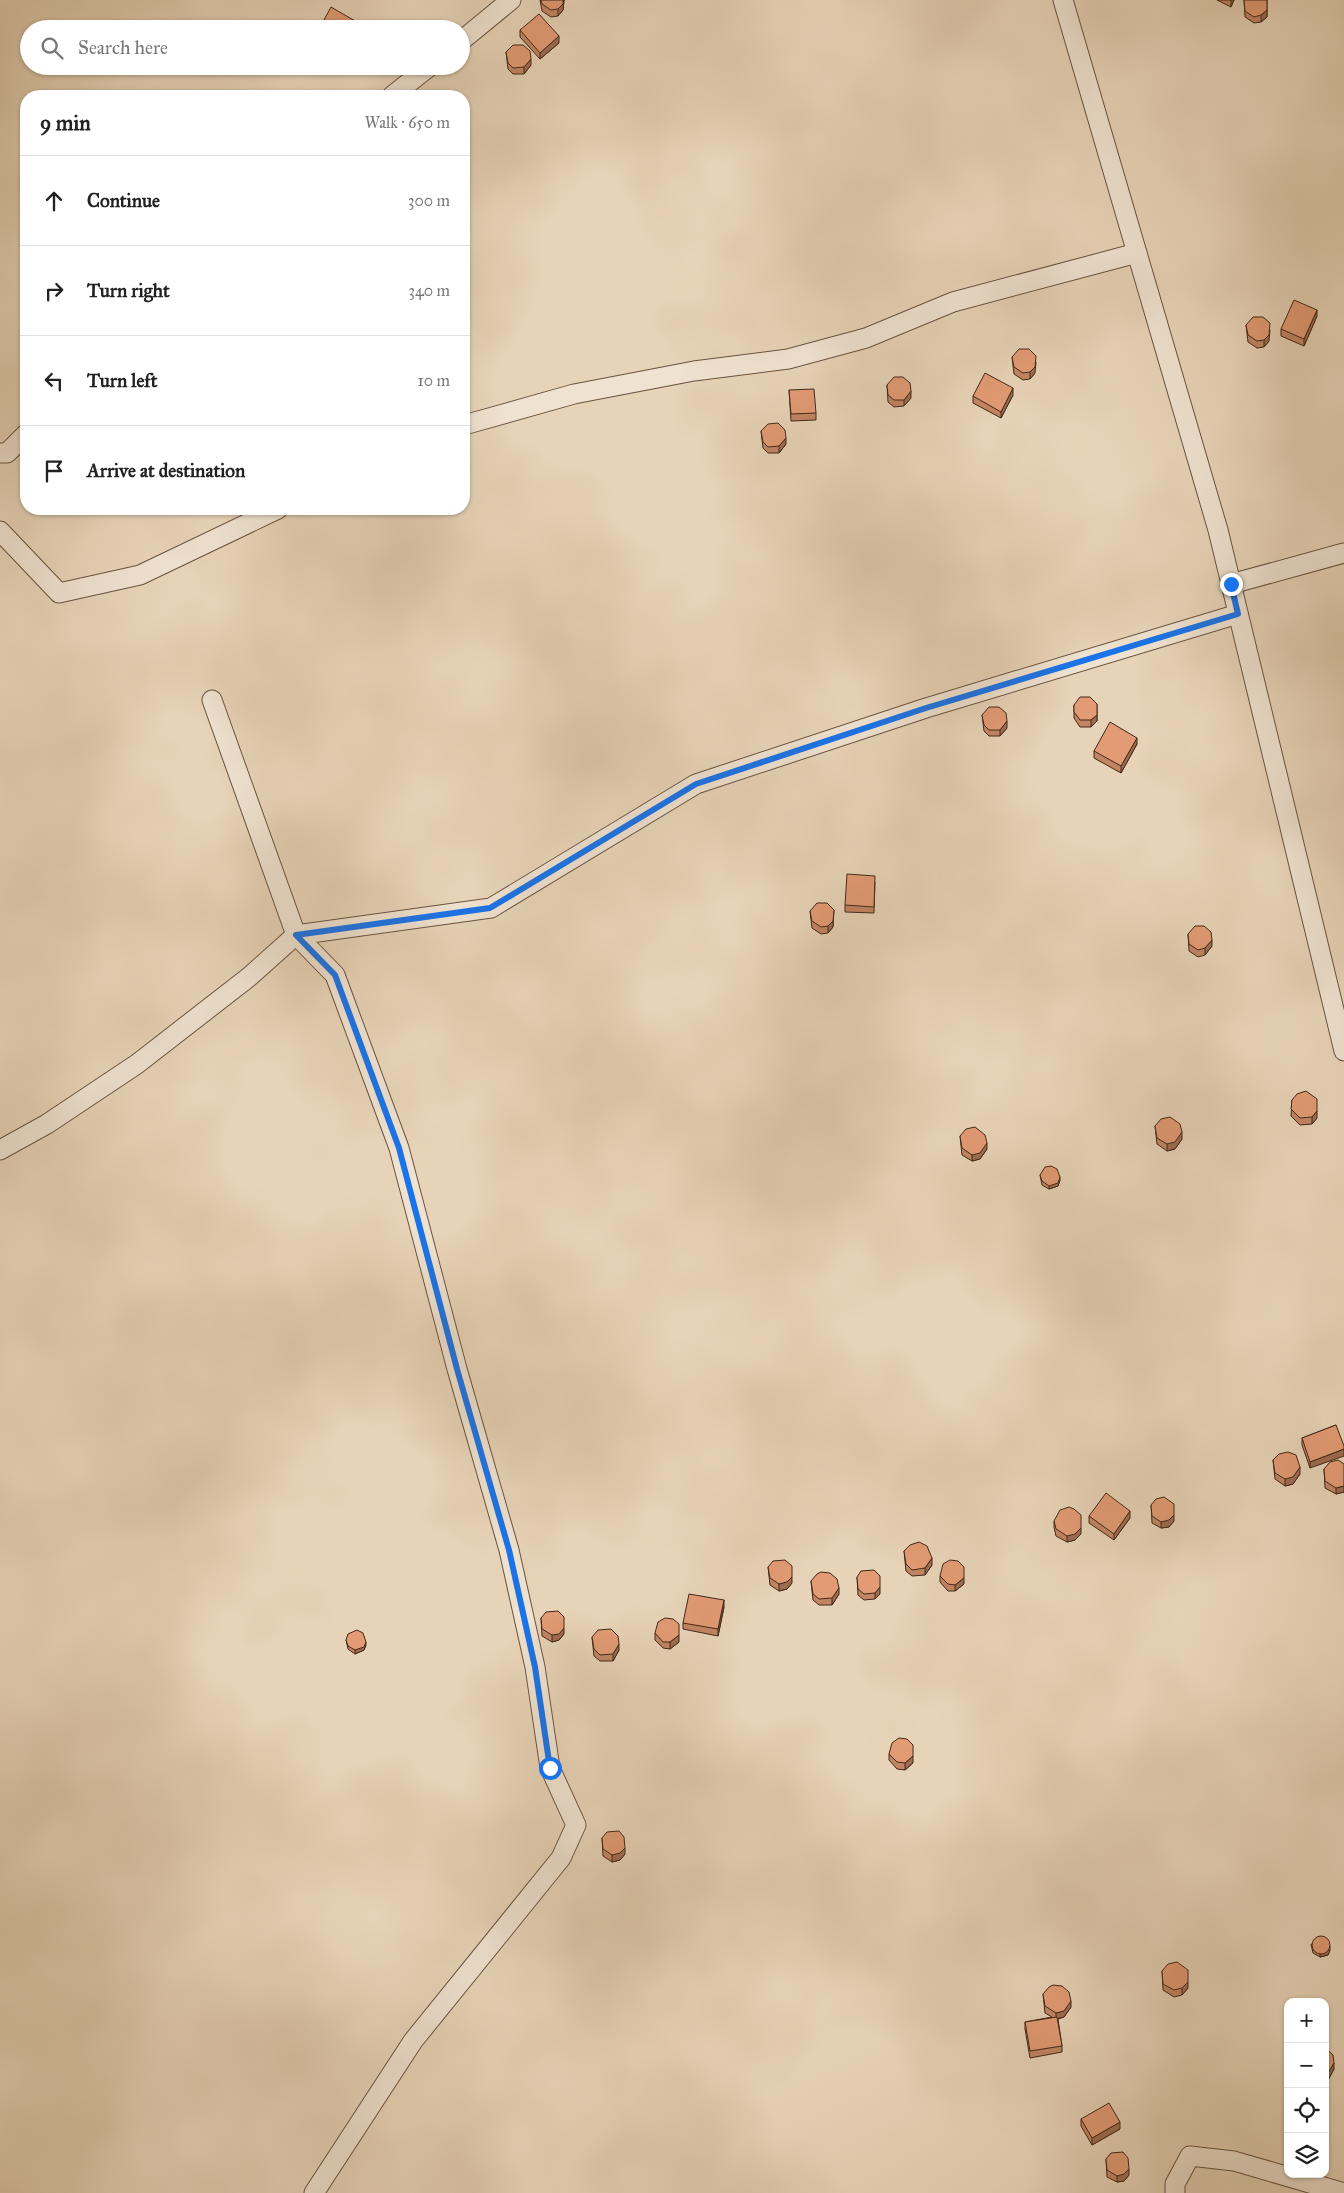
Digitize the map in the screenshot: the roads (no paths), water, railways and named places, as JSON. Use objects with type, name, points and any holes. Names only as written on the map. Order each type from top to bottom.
[{"type":"street","points":[[470,33],[511,0]]},
{"type":"street","points":[[1063,0],[1218,530],[1344,1051]]},
{"type":"street","points":[[400,90],[419,75]]},
{"type":"street","points":[[470,423],[583,392],[694,370],[788,359],[866,338],[953,302],[1137,253]]},
{"type":"street","points":[[0,453],[7,453],[20,440]]},
{"type":"street","points":[[0,531],[59,593],[140,575],[265,515]]},
{"type":"street","points":[[1231,584],[1344,553]]},
{"type":"street","points":[[0,1150],[47,1124],[137,1064],[249,977],[296,935],[490,908],[696,784],[926,708],[1238,614]]},
{"type":"street","points":[[212,700],[296,935],[335,975],[399,1148],[457,1369],[509,1550],[535,1667],[550,1768],[576,1825],[561,1858],[413,2041],[314,2193]]},
{"type":"street","points":[[1175,2193],[1175,2184],[1190,2156],[1234,2160],[1344,2193]]}]
